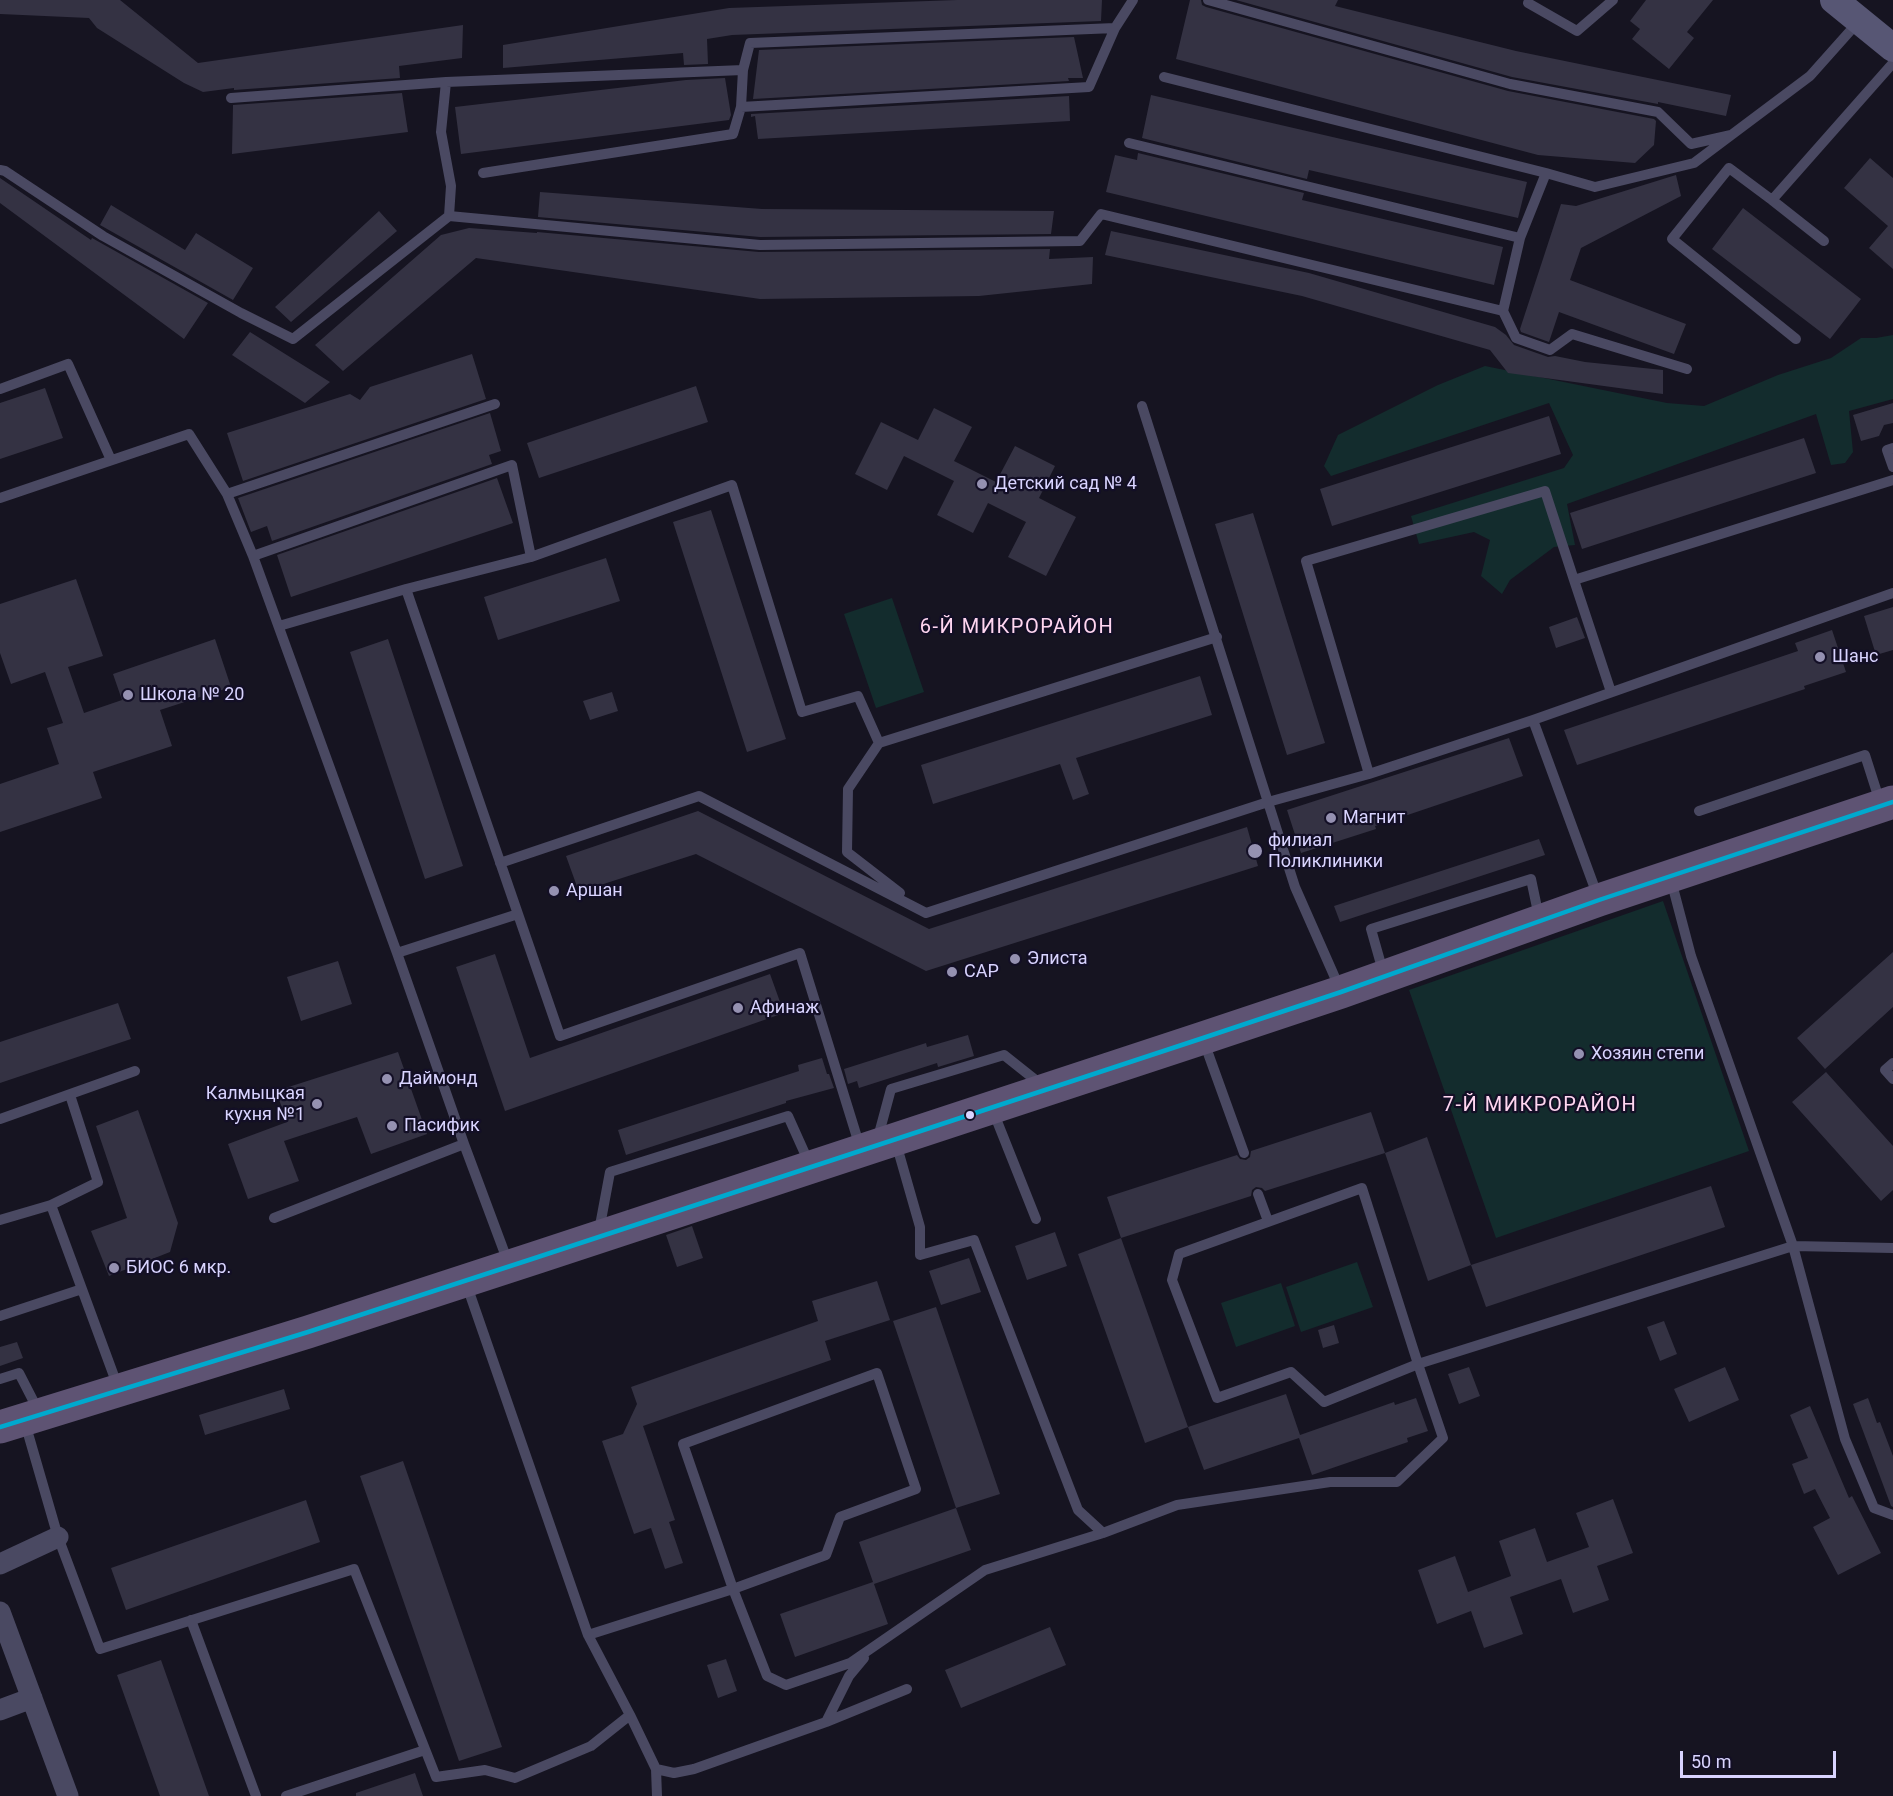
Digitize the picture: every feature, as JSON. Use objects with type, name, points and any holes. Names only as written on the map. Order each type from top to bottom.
[{"type":"main road","points":[[1834,0],[1893,48]]},
{"type":"main road","points":[[22,1420],[308,1332],[811,1168],[1341,992],[1599,900],[1887,804]]},
{"type":"street","points":[[0,1564],[58,1537]]},
{"type":"street","points":[[0,1612],[68,1796]]},
{"type":"street","points":[[0,1710],[32,1698]]},
{"type":"lane","points":[[741,107],[1089,87],[1115,28],[1133,0]]},
{"type":"lane","points":[[1208,0],[1510,84],[1658,112],[1691,144],[1731,135]]},
{"type":"lane","points":[[1528,3],[1577,31],[1612,0]]},
{"type":"lane","points":[[1164,77],[1595,186],[1694,163],[1810,76],[1859,21]]},
{"type":"lane","points":[[483,173],[733,134],[741,107],[743,70],[750,43],[1115,28]]},
{"type":"lane","points":[[1772,200],[1893,63]]},
{"type":"lane","points":[[231,98],[446,82],[743,70]]},
{"type":"lane","points":[[446,82],[441,132],[451,186],[449,216]]},
{"type":"lane","points":[[1129,143],[1520,238]]},
{"type":"lane","points":[[1796,339],[1672,239],[1729,168],[1824,241]]},
{"type":"lane","points":[[0,170],[5,171],[103,236],[241,313],[293,339],[449,216],[760,245],[1080,241],[1101,214],[1503,311]]},
{"type":"lane","points":[[1546,173],[1520,238],[1503,311],[1516,338],[1550,350],[1572,334],[1687,369]]},
{"type":"lane","points":[[0,389],[68,364],[111,460]]},
{"type":"lane","points":[[227,494],[495,404]]},
{"type":"lane","points":[[1142,406],[1295,887],[1341,992]]},
{"type":"lane","points":[[0,498],[189,434],[227,494],[253,556],[398,953],[464,1144],[510,1265]]},
{"type":"lane","points":[[1893,448],[1887,450],[1893,467]]},
{"type":"lane","points":[[253,556],[512,465],[531,557]]},
{"type":"lane","points":[[1574,580],[1893,480]]},
{"type":"lane","points":[[279,626],[406,589],[531,557],[732,485],[802,712],[858,696],[879,743]]},
{"type":"lane","points":[[1369,774],[1306,561],[1545,491],[1611,693]]},
{"type":"lane","points":[[406,589],[560,1036],[800,953],[877,1146],[920,1227],[920,1255],[974,1240],[1077,1510],[1103,1533]]},
{"type":"lane","points":[[500,863],[699,796],[926,913],[1268,802],[1369,774],[1533,720],[1893,593]]},
{"type":"lane","points":[[926,913],[847,852],[848,789],[879,743],[1217,637]]},
{"type":"lane","points":[[1533,720],[1599,900]]},
{"type":"lane","points":[[1699,810],[1865,755],[1887,804]]},
{"type":"lane","points":[[1671,876],[1691,956],[1793,1245],[1845,1439],[1874,1508],[1893,1515]]},
{"type":"lane","points":[[1384,977],[1371,930],[1531,879],[1540,921]]},
{"type":"lane","points":[[398,953],[518,915]]},
{"type":"lane","points":[[1203,1038],[1244,1153]]},
{"type":"lane","points":[[877,1146],[891,1089],[1004,1055],[1048,1089]]},
{"type":"lane","points":[[1893,1063],[1885,1070],[1893,1079]]},
{"type":"lane","points":[[0,1119],[135,1071]]},
{"type":"lane","points":[[0,1220],[51,1205],[98,1182],[70,1095]]},
{"type":"lane","points":[[992,1108],[1036,1219]]},
{"type":"lane","points":[[597,1238],[610,1172],[788,1116],[811,1168]]},
{"type":"lane","points":[[274,1218],[464,1144]]},
{"type":"lane","points":[[588,1635],[734,1589],[826,1555],[840,1516],[916,1489],[877,1373],[683,1444],[734,1589],[767,1676],[786,1685],[850,1663],[985,1570],[1103,1533],[1177,1505],[1330,1482],[1397,1482],[1443,1438],[1418,1364],[1362,1188],[1179,1254],[1172,1280],[1217,1398],[1291,1372],[1324,1402],[1418,1364],[1793,1245],[1893,1248]]},
{"type":"lane","points":[[1258,1194],[1268,1221]]},
{"type":"lane","points":[[51,1205],[120,1390]]},
{"type":"lane","points":[[465,1280],[588,1635],[656,1769],[657,1796]]},
{"type":"lane","points":[[0,1316],[82,1289]]},
{"type":"lane","points":[[0,1379],[19,1373],[22,1420],[58,1537],[100,1648],[354,1569],[436,1777],[485,1770],[515,1778],[591,1746],[630,1714]]},
{"type":"lane","points":[[191,1620],[256,1796]]},
{"type":"lane","points":[[826,1722],[849,1676],[872,1649]]},
{"type":"lane","points":[[656,1769],[674,1773],[694,1769],[826,1722],[907,1689]]},
{"type":"lane","points":[[286,1796],[425,1750]]},
{"type":"green space","points":[[1893,335],[1893,399],[1849,411],[1853,452],[1845,463],[1831,465],[1816,414],[1567,504],[1575,545],[1554,547],[1510,580],[1502,594],[1481,576],[1490,540],[1474,532],[1419,544],[1411,516],[1564,468],[1573,455],[1549,403],[1331,476],[1324,466],[1338,435],[1438,385],[1485,366],[1667,403],[1704,406],[1778,375],[1831,358],[1861,338]]},
{"type":"green space","points":[[892,598],[924,692],[876,708],[844,614]]},
{"type":"green space","points":[[1663,901],[1749,1151],[1496,1238],[1409,990]]},
{"type":"green space","points":[[1357,1262],[1373,1307],[1301,1332],[1286,1287]]},
{"type":"green space","points":[[1281,1283],[1295,1326],[1236,1347],[1221,1303]]},
{"type":"building","points":[[0,0],[120,0],[198,63],[463,25],[462,58],[399,66],[400,78],[203,92],[184,83],[97,28],[89,18],[0,14]]},
{"type":"building","points":[[957,0],[1102,0],[1101,21],[732,35],[707,39],[708,64],[684,65],[683,53],[503,68],[503,45],[729,8]]},
{"type":"building","points":[[1190,0],[1201,0],[1202,5],[1206,7],[1508,91],[1654,119],[1656,121],[1654,145],[1635,163],[1538,155],[1176,59]]},
{"type":"building","points":[[1236,0],[1338,0],[1335,6],[1516,51],[1731,95],[1726,116],[1512,77]]},
{"type":"building","points":[[1646,0],[1713,0],[1687,32],[1694,38],[1669,69],[1632,39],[1640,29],[1630,21]]},
{"type":"building","points":[[1074,37],[1083,78],[1068,78],[1069,81],[753,99],[759,50]]},
{"type":"building","points":[[725,78],[731,115],[729,120],[461,154],[455,107],[686,80]]},
{"type":"building","points":[[402,93],[408,132],[232,154],[233,105]]},
{"type":"building","points":[[1151,95],[1527,182],[1518,218],[1309,170],[1307,179],[1142,138]]},
{"type":"building","points":[[1069,96],[1070,121],[758,139],[755,116],[751,117],[751,114]]},
{"type":"building","points":[[1138,153],[1304,193],[1302,200],[1503,247],[1494,285],[1106,192],[1115,155],[1137,160]]},
{"type":"building","points":[[1870,158],[1893,178],[1893,269],[1869,248],[1888,226],[1844,188]]},
{"type":"building","points":[[1676,175],[1681,196],[1581,248],[1570,280],[1686,324],[1674,354],[1559,312],[1549,342],[1521,332],[1520,329],[1561,204],[1576,206]]},
{"type":"building","points":[[0,178],[91,240],[92,238],[208,303],[184,339],[0,203]]},
{"type":"building","points":[[540,192],[762,209],[1054,211],[1051,234],[760,237],[538,217]]},
{"type":"building","points":[[111,205],[185,250],[196,233],[253,268],[233,300],[100,225]]},
{"type":"building","points":[[1743,208],[1861,299],[1830,339],[1712,249]]},
{"type":"building","points":[[379,211],[397,231],[291,322],[275,307]]},
{"type":"building","points":[[469,228],[759,252],[1050,249],[1049,259],[1093,257],[1092,284],[979,296],[760,299],[476,258],[343,371],[315,345],[441,235]]},
{"type":"building","points":[[1111,231],[1309,273],[1495,327],[1514,345],[1548,357],[1663,370],[1663,394],[1508,373],[1490,350],[1302,296],[1105,255]]},
{"type":"building","points":[[250,332],[330,382],[305,403],[232,355]]},
{"type":"building","points":[[472,354],[486,399],[243,481],[227,433],[350,394],[360,400],[370,387]]},
{"type":"building","points":[[696,386],[708,422],[539,478],[527,443]]},
{"type":"building","points":[[45,388],[63,438],[0,459],[0,403]]},
{"type":"building","points":[[1893,403],[1893,423],[1884,425],[1879,436],[1861,441],[1853,415]]},
{"type":"building","points":[[934,408],[972,427],[954,461],[996,482],[1015,446],[1055,466],[1039,498],[1076,517],[1046,576],[1008,557],[1026,522],[988,503],[973,533],[937,515],[954,481],[904,456],[887,490],[855,474],[881,422],[918,440]]},
{"type":"building","points":[[490,413],[501,451],[489,455],[492,464],[272,541],[267,526],[251,532],[238,498]]},
{"type":"building","points":[[1549,416],[1561,454],[1332,526],[1320,489]]},
{"type":"building","points":[[1804,438],[1816,473],[1582,549],[1570,513]]},
{"type":"building","points":[[497,478],[513,523],[291,597],[277,555]]},
{"type":"building","points":[[711,510],[786,739],[747,752],[673,522]]},
{"type":"building","points":[[1253,513],[1325,743],[1287,755],[1215,524]]},
{"type":"building","points":[[606,558],[620,601],[498,640],[484,597]]},
{"type":"building","points":[[76,579],[103,656],[68,667],[84,713],[122,700],[113,674],[215,639],[231,687],[160,710],[172,746],[93,772],[102,798],[0,832],[0,784],[59,764],[47,728],[63,723],[45,672],[11,684],[0,653],[0,604]]},
{"type":"building","points":[[1893,607],[1893,650],[1876,655],[1864,616]]},
{"type":"building","points":[[1577,617],[1585,638],[1556,648],[1549,627]]},
{"type":"building","points":[[1832,630],[1846,672],[1804,686],[1805,689],[1577,765],[1564,730],[1798,651],[1795,643]]},
{"type":"building","points":[[388,639],[463,866],[425,879],[350,652]]},
{"type":"building","points":[[1200,676],[1212,715],[1076,758],[1089,794],[1073,800],[1060,764],[933,804],[921,765]]},
{"type":"building","points":[[612,692],[618,711],[590,720],[583,701]]},
{"type":"building","points":[[1509,738],[1523,776],[1375,826],[1376,829],[1301,853],[1287,810]]},
{"type":"building","points":[[698,811],[929,929],[1247,827],[1258,866],[926,971],[696,854],[579,892],[566,856]]},
{"type":"building","points":[[1539,839],[1545,855],[1340,922],[1334,906]]},
{"type":"building","points":[[1893,952],[1893,1007],[1825,1069],[1797,1038]]},
{"type":"building","points":[[495,954],[530,1058],[770,974],[784,1013],[505,1111],[456,967]]},
{"type":"building","points":[[338,961],[352,1004],[301,1021],[287,977]]},
{"type":"building","points":[[118,1003],[131,1039],[0,1083],[0,1042]]},
{"type":"building","points":[[968,1035],[974,1056],[938,1067],[937,1063],[859,1088],[857,1081],[848,1084],[844,1069],[926,1043],[927,1047]]},
{"type":"building","points":[[398,1052],[427,1134],[371,1154],[357,1117],[284,1141],[299,1181],[248,1199],[228,1144],[287,1122],[276,1091]]},
{"type":"building","points":[[822,1058],[834,1088],[786,1101],[786,1103],[626,1155],[618,1130],[799,1071],[798,1065]]},
{"type":"building","points":[[1826,1072],[1893,1146],[1893,1190],[1881,1201],[1792,1102]]},
{"type":"building","points":[[138,1110],[178,1223],[170,1252],[109,1276],[91,1231],[127,1218],[96,1126]]},
{"type":"building","points":[[1371,1112],[1385,1153],[1265,1191],[1256,1187],[1252,1190],[1251,1196],[1121,1238],[1107,1197],[1237,1155],[1240,1159],[1246,1160],[1250,1157],[1251,1151]]},
{"type":"building","points":[[1427,1137],[1471,1265],[1428,1281],[1385,1153]]},
{"type":"building","points":[[1711,1186],[1725,1227],[1486,1307],[1471,1265]]},
{"type":"building","points":[[692,1226],[703,1258],[677,1267],[666,1235]]},
{"type":"building","points":[[1055,1232],[1067,1266],[1027,1280],[1015,1246]]},
{"type":"building","points":[[1121,1238],[1188,1427],[1145,1443],[1078,1254]]},
{"type":"building","points":[[969,1258],[981,1292],[941,1305],[929,1271]]},
{"type":"building","points":[[877,1281],[890,1320],[825,1341],[831,1360],[643,1426],[675,1520],[669,1522],[683,1563],[665,1569],[651,1528],[634,1534],[602,1441],[623,1434],[637,1404],[631,1387],[818,1321],[812,1301]]},
{"type":"building","points":[[936,1307],[1000,1494],[956,1508],[893,1321]]},
{"type":"building","points":[[1664,1321],[1677,1354],[1660,1361],[1647,1327]]},
{"type":"building","points":[[1334,1325],[1339,1343],[1323,1348],[1318,1330]]},
{"type":"building","points":[[17,1342],[23,1358],[0,1366],[0,1347]]},
{"type":"building","points":[[1469,1367],[1480,1396],[1459,1404],[1448,1374]]},
{"type":"building","points":[[1725,1367],[1739,1400],[1689,1422],[1674,1389]]},
{"type":"building","points":[[284,1389],[290,1409],[205,1435],[199,1415]]},
{"type":"building","points":[[1286,1394],[1300,1435],[1394,1402],[1395,1405],[1416,1398],[1428,1431],[1407,1438],[1408,1442],[1312,1475],[1299,1438],[1204,1470],[1188,1427]]},
{"type":"building","points":[[1868,1398],[1893,1456],[1893,1507],[1853,1404]]},
{"type":"building","points":[[1810,1406],[1849,1498],[1852,1496],[1881,1553],[1838,1575],[1813,1527],[1830,1518],[1815,1489],[1804,1494],[1792,1464],[1808,1458],[1790,1415]]},
{"type":"building","points":[[403,1461],[502,1747],[459,1761],[360,1476]]},
{"type":"building","points":[[1613,1499],[1633,1553],[1597,1566],[1609,1600],[1573,1613],[1561,1579],[1510,1597],[1523,1634],[1484,1648],[1471,1611],[1437,1624],[1418,1570],[1455,1556],[1468,1592],[1511,1576],[1499,1541],[1535,1528],[1547,1562],[1589,1547],[1576,1513]]},
{"type":"building","points":[[306,1500],[320,1542],[126,1610],[111,1568]]},
{"type":"building","points":[[956,1508],[971,1550],[874,1584],[888,1624],[795,1657],[780,1614],[873,1582],[859,1542]]},
{"type":"building","points":[[1050,1627],[1066,1665],[961,1708],[945,1670]]},
{"type":"building","points":[[726,1659],[737,1691],[718,1698],[707,1665]]},
{"type":"building","points":[[161,1660],[209,1796],[160,1796],[117,1675]]},
{"type":"building","points":[[415,1773],[423,1796],[356,1796],[356,1793]]},
{"type":"transit line","points":[[0,1427],[308,1332],[1203,1038],[1341,992],[1599,900],[1893,802]]},
{"type":"place","name":"Детский сад № 4","points":[[982,484]]},
{"type":"place","name":"Шанс","points":[[1820,657]]},
{"type":"place","name":"Школа № 20","points":[[128,695]]},
{"type":"place","name":"Магнит","points":[[1331,818]]},
{"type":"place","name":"филиал Поликлиники","points":[[1255,851]]},
{"type":"place","name":"Аршан","points":[[554,891]]},
{"type":"place","name":"Элиста","points":[[1015,959]]},
{"type":"place","name":"САР","points":[[952,972]]},
{"type":"place","name":"Афинаж","points":[[738,1008]]},
{"type":"place","name":"Хозяин степи","points":[[1579,1054]]},
{"type":"place","name":"Даймонд","points":[[387,1079]]},
{"type":"place","name":"Калмыцкая кухня №1","points":[[317,1104]]},
{"type":"place","name":"Пасифик","points":[[392,1126]]},
{"type":"place","name":"БИОС 6 мкр.","points":[[114,1268]]},
{"type":"district","name":"6-Й МИКРОРАЙОН","points":[[1017,628]]},
{"type":"district","name":"7-Й МИКРОРАЙОН","points":[[1540,1106]]}]
